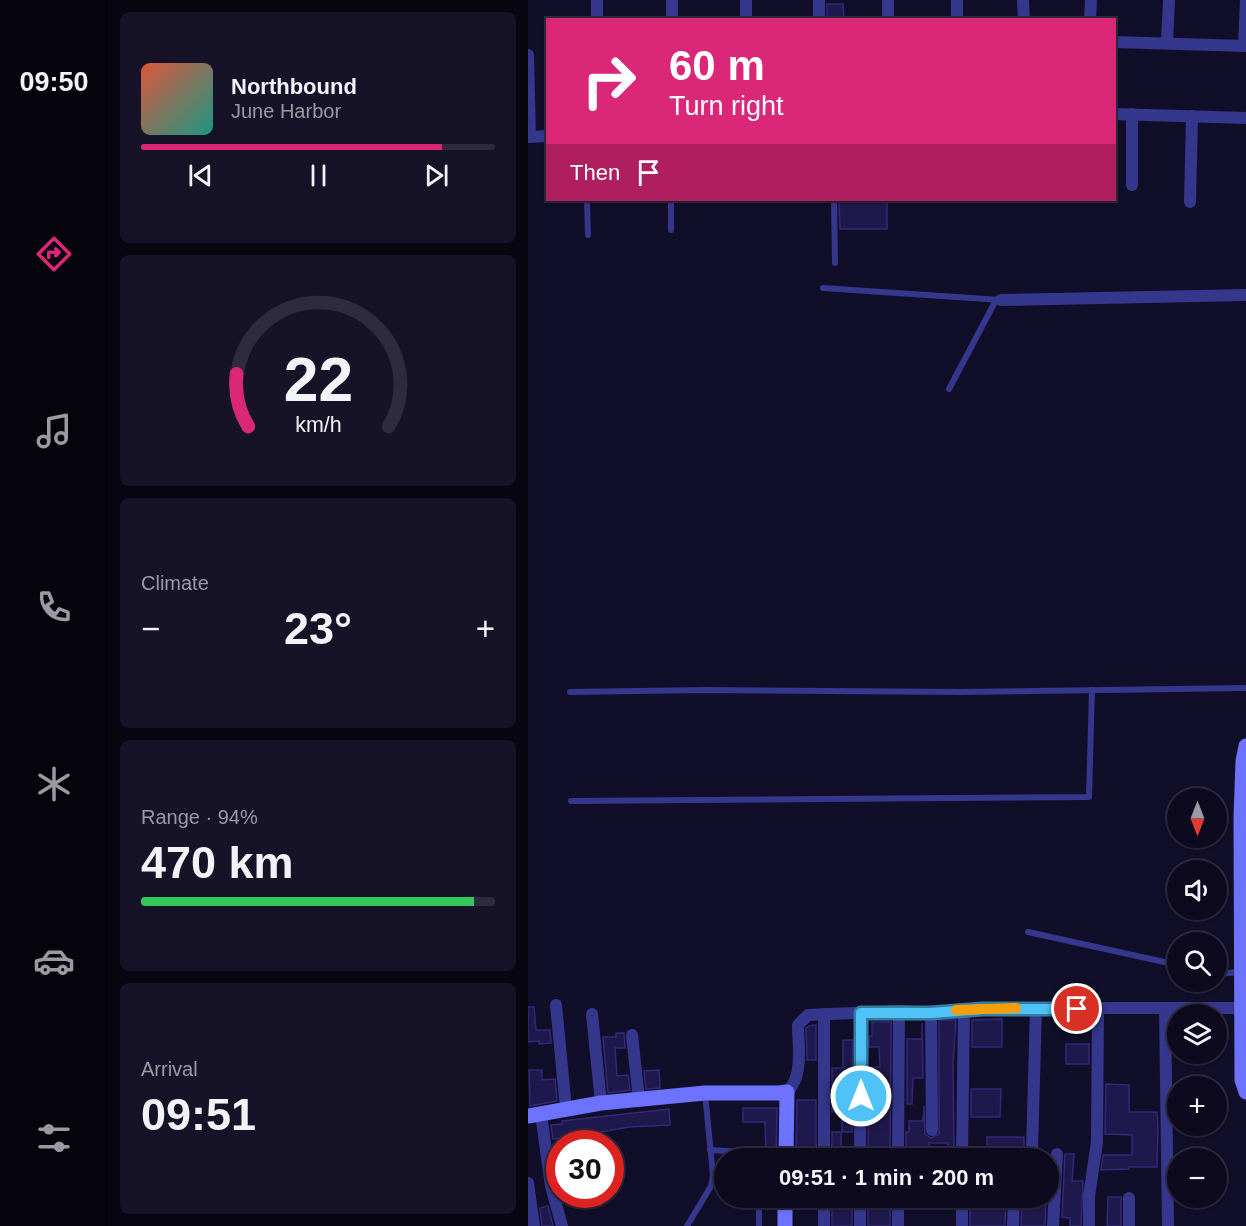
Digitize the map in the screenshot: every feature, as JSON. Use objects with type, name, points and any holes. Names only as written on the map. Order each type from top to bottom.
[{"type":"street","points":[[597,0],[597,18]]},
{"type":"street","points":[[672,0],[672,18]]},
{"type":"street","points":[[746,0],[746,18]]},
{"type":"street","points":[[819,0],[819,18]]},
{"type":"street","points":[[888,0],[888,18]]},
{"type":"street","points":[[957,0],[957,18]]},
{"type":"street","points":[[1023,0],[1024,18]]},
{"type":"street","points":[[1090,18],[1091,0]]},
{"type":"street","points":[[1167,42],[1169,0]]},
{"type":"street","points":[[1116,42],[1245,46],[1246,0]]},
{"type":"street","points":[[528,54],[529,137],[546,136]]},
{"type":"street","points":[[1116,114],[1246,118]]},
{"type":"street","points":[[1132,114],[1132,185]]},
{"type":"street","points":[[1190,202],[1192,116]]},
{"type":"street","points":[[998,300],[1246,295]]},
{"type":"street","points":[[1246,746],[1243,761],[1241,817],[1242,1080],[1246,1092]]},
{"type":"street","points":[[556,1005],[566,1109]]},
{"type":"street","points":[[1032,1148],[1036,1008]]},
{"type":"street","points":[[1165,1008],[1168,1226]]},
{"type":"street","points":[[786,1148],[787,1092],[795,1082],[797,1074],[798,1025],[808,1015],[899,1011],[931,1013],[964,1009],[1242,1008]]},
{"type":"street","points":[[962,1148],[964,1009]]},
{"type":"street","points":[[1089,1226],[1089,1196],[1097,1142],[1098,1010]]},
{"type":"street","points":[[898,1148],[899,1011]]},
{"type":"street","points":[[860,1148],[861,1013]]},
{"type":"street","points":[[931,1013],[932,1130]]},
{"type":"street","points":[[592,1014],[601,1103]]},
{"type":"street","points":[[824,1014],[824,1148]]},
{"type":"street","points":[[632,1035],[639,1100]]},
{"type":"street","points":[[562,1226],[531,1113],[601,1103],[705,1093],[787,1092]]},
{"type":"street","points":[[528,1184],[534,1226]]},
{"type":"street","points":[[1129,1198],[1130,1226]]},
{"type":"street","points":[[785,1208],[785,1226]]},
{"type":"street","points":[[824,1208],[824,1226]]},
{"type":"street","points":[[860,1208],[860,1226]]},
{"type":"street","points":[[898,1208],[898,1226]]},
{"type":"street","points":[[962,1208],[962,1226]]},
{"type":"street","points":[[1013,1226],[1014,1208]]},
{"type":"street","points":[[1053,1226],[1054,1208]]},
{"type":"lane","points":[[587,201],[588,236]]},
{"type":"lane","points":[[671,201],[671,230]]},
{"type":"lane","points":[[834,201],[835,263]]},
{"type":"lane","points":[[823,288],[998,300],[949,389]]},
{"type":"lane","points":[[570,692],[705,690],[962,692],[1246,688]]},
{"type":"lane","points":[[571,801],[1089,797],[1092,690]]},
{"type":"lane","points":[[1028,932],[1167,963]]},
{"type":"lane","points":[[1227,973],[1242,972]]},
{"type":"lane","points":[[687,1226],[711,1186],[713,1175],[705,1093]]},
{"type":"lane","points":[[710,1150],[714,1150]]},
{"type":"lane","points":[[759,1208],[759,1226]]},
{"type":"building","points":[[827,4],[843,4],[844,18],[827,18]]},
{"type":"building","points":[[839,201],[887,201],[887,229],[840,229]]},
{"type":"building","points":[[528,1007],[534,1007],[536,1030],[550,1030],[551,1043],[528,1042]]},
{"type":"building","points":[[1002,1019],[1002,1047],[972,1047],[972,1020]]},
{"type":"building","points":[[939,1020],[956,1020],[953,1063],[954,1148],[948,1148],[948,1143],[929,1143],[929,1148],[906,1148],[909,1121],[923,1121],[924,1106],[925,1134],[931,1138],[939,1134]]},
{"type":"building","points":[[872,1022],[891,1022],[890,1148],[868,1148],[869,1067],[880,1067],[879,1047],[869,1047],[869,1036],[872,1036]]},
{"type":"building","points":[[922,1023],[923,1078],[913,1078],[912,1104],[907,1104],[907,1039],[922,1039]]},
{"type":"building","points":[[816,1025],[816,1060],[807,1060],[806,1028]]},
{"type":"building","points":[[616,1033],[624,1033],[625,1048],[615,1048],[617,1076],[628,1075],[630,1090],[608,1093],[603,1037],[616,1037]]},
{"type":"building","points":[[843,1040],[853,1040],[852,1082],[842,1081],[842,1111],[852,1111],[852,1132],[842,1132],[842,1112],[832,1112],[832,1068],[843,1068]]},
{"type":"building","points":[[1066,1044],[1089,1044],[1089,1064],[1066,1064]]},
{"type":"building","points":[[529,1070],[542,1070],[542,1080],[555,1079],[557,1101],[530,1106]]},
{"type":"building","points":[[659,1070],[660,1088],[646,1089],[644,1071]]},
{"type":"building","points":[[1106,1084],[1129,1085],[1129,1112],[1157,1112],[1157,1167],[1101,1170],[1103,1155],[1132,1155],[1132,1135],[1105,1134]]},
{"type":"building","points":[[971,1089],[1001,1089],[1000,1117],[971,1117]]},
{"type":"building","points":[[797,1100],[816,1100],[816,1148],[796,1148]]},
{"type":"building","points":[[743,1108],[777,1108],[776,1148],[766,1148],[765,1122],[743,1122]]},
{"type":"building","points":[[669,1109],[670,1125],[612,1130],[552,1130],[551,1125],[562,1124],[562,1121]]},
{"type":"building","points":[[832,1132],[841,1132],[841,1148],[832,1148]]},
{"type":"building","points":[[987,1137],[1024,1137],[1024,1147],[987,1148]]},
{"type":"building","points":[[1065,1154],[1074,1154],[1072,1181],[1083,1181],[1081,1226],[1070,1226],[1070,1218],[1062,1217]]},
{"type":"building","points":[[1108,1197],[1121,1197],[1121,1226],[1107,1226]]},
{"type":"building","points":[[540,1208],[548,1208],[553,1226],[542,1226]]},
{"type":"building","points":[[832,1208],[852,1208],[852,1226],[832,1226]]},
{"type":"building","points":[[868,1208],[890,1208],[890,1226],[868,1226]]},
{"type":"building","points":[[970,1208],[1006,1208],[1005,1226],[970,1226]]},
{"type":"building","points":[[1022,1208],[1046,1208],[1045,1226],[1021,1226]]},
{"type":"slow traffic","points":[[956,1010],[1016,1008]]},
{"type":"route","points":[[861,1096],[861,1013],[899,1011],[931,1013],[964,1009],[1077,1009]]}]
